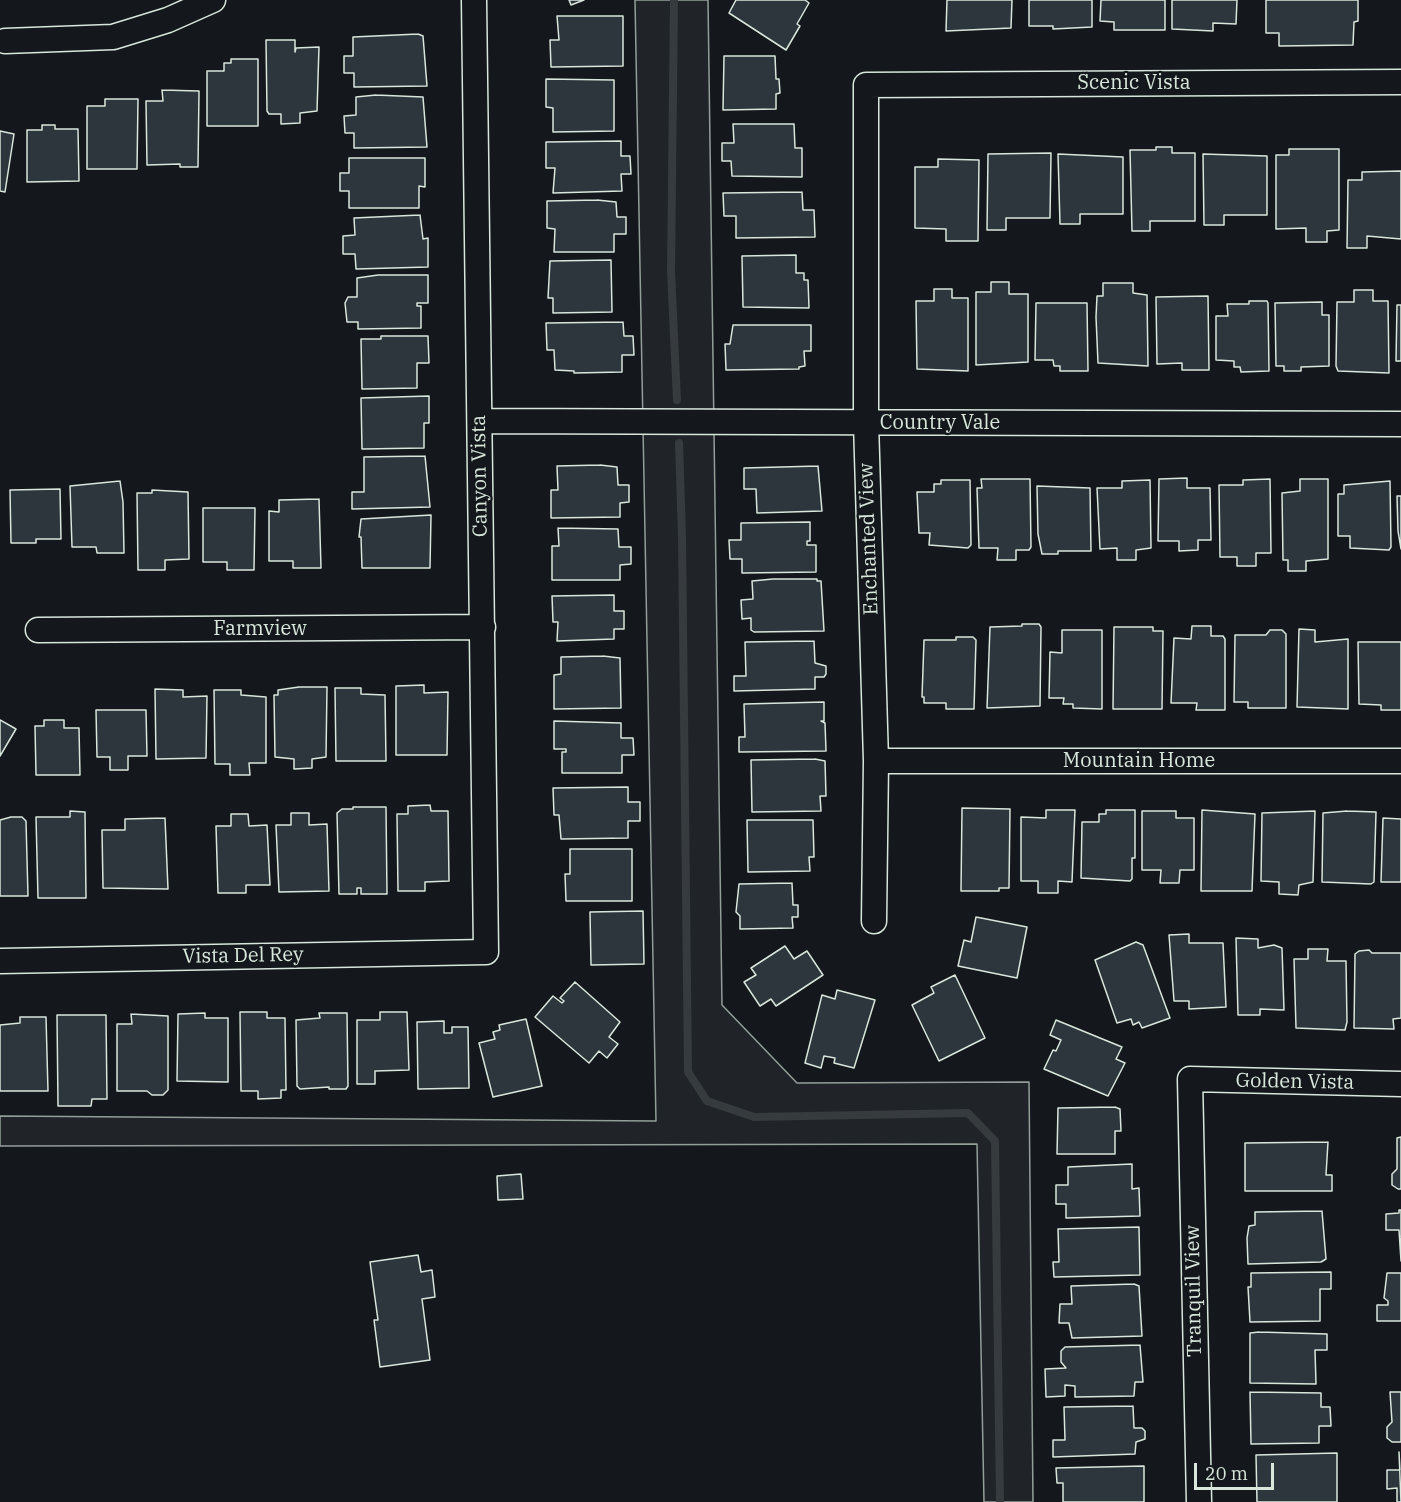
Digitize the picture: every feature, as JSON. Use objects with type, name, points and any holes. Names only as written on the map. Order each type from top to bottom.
[{"type":"street","points":[[5,41],[113,37],[168,20],[213,0]]},
{"type":"street","name":"Canyon Vista","points":[[474,0],[486,952]]},
{"type":"street","name":"Scenic Vista","points":[[866,85],[1401,82]]},
{"type":"street","name":"Enchanted View","points":[[866,85],[866,422],[876,761],[874,921]]},
{"type":"street","name":"Country Vale","points":[[480,421],[1401,424]]},
{"type":"street","name":"Farmview","points":[[38,630],[483,627]]},
{"type":"street","name":"Mountain Home","points":[[876,761],[1401,761]]},
{"type":"street","name":"Vista Del Rey","points":[[0,961],[486,952]]},
{"type":"street","name":"Golden Vista","points":[[1190,1079],[1401,1084]]},
{"type":"street","name":"Tranquil View","points":[[1190,1079],[1199,1502]]},
{"type":"shaded area","points":[[635,0],[708,0],[722,1005],[797,1083],[1029,1082],[1033,1502],[984,1502],[977,1144],[0,1146],[0,1116],[656,1121]]},
{"type":"building","points":[[569,0],[584,0],[571,5]]},
{"type":"building","points":[[736,0],[805,0],[809,3],[797,24],[800,26],[786,50],[729,13]]},
{"type":"building","points":[[947,0],[1012,0],[1011,28],[946,31]]},
{"type":"building","points":[[1029,0],[1092,0],[1092,27],[1053,29],[1053,26],[1029,26]]},
{"type":"building","points":[[1101,0],[1165,0],[1165,30],[1114,30],[1114,22],[1100,21]]},
{"type":"building","points":[[1172,0],[1237,0],[1236,24],[1213,23],[1213,31],[1172,29]]},
{"type":"building","points":[[1266,0],[1358,0],[1358,21],[1354,22],[1353,45],[1279,46],[1279,33],[1266,33]]},
{"type":"building","points":[[557,16],[623,16],[623,66],[551,67],[550,40],[559,40]]},
{"type":"building","points":[[418,34],[423,36],[427,86],[354,87],[354,73],[344,73],[344,56],[353,56],[353,37]]},
{"type":"building","points":[[266,40],[295,40],[295,52],[296,48],[319,47],[317,111],[300,113],[300,123],[281,124],[281,114],[269,114],[267,111]]},
{"type":"building","points":[[724,56],[775,56],[776,79],[779,79],[780,93],[776,94],[776,109],[723,110]]},
{"type":"building","points":[[231,59],[258,59],[258,126],[207,126],[207,71],[224,71],[224,63],[231,63]]},
{"type":"building","points":[[546,79],[614,80],[614,131],[553,132],[553,108],[546,107]]},
{"type":"building","points":[[162,90],[199,91],[198,167],[180,167],[180,164],[147,165],[146,101],[163,101]]},
{"type":"building","points":[[376,95],[423,97],[427,147],[354,148],[354,133],[345,133],[344,116],[356,115],[356,97]]},
{"type":"building","points":[[105,99],[138,99],[137,169],[87,169],[87,106],[105,106]]},
{"type":"building","points":[[733,124],[794,124],[795,148],[802,148],[802,177],[732,176],[731,161],[722,161],[722,143],[734,143]]},
{"type":"building","points":[[42,125],[55,125],[55,129],[78,129],[79,181],[27,182],[27,130],[42,130]]},
{"type":"building","points":[[0,131],[14,134],[5,192],[0,191]]},
{"type":"building","points":[[621,141],[621,156],[630,156],[631,174],[621,174],[622,191],[553,193],[555,168],[546,168],[546,142]]},
{"type":"building","points":[[1156,147],[1172,147],[1172,153],[1195,153],[1195,221],[1150,221],[1150,231],[1132,231],[1130,150],[1156,150]]},
{"type":"building","points":[[1289,149],[1339,149],[1339,230],[1327,231],[1327,242],[1306,242],[1306,228],[1276,229],[1276,155],[1289,155]]},
{"type":"building","points":[[1051,153],[1050,218],[1006,218],[1006,230],[987,230],[988,154]]},
{"type":"building","points":[[1058,154],[1123,157],[1123,214],[1080,214],[1080,224],[1060,224]]},
{"type":"building","points":[[1203,154],[1267,156],[1267,215],[1224,215],[1224,225],[1204,225]]},
{"type":"building","points":[[349,158],[425,158],[425,187],[419,186],[419,208],[349,208],[349,191],[340,191],[340,173],[349,173]]},
{"type":"building","points":[[938,159],[979,160],[978,241],[946,241],[946,229],[915,228],[915,167],[938,167]]},
{"type":"building","points":[[1401,171],[1401,239],[1367,236],[1367,248],[1347,248],[1348,180],[1362,180],[1362,172]]},
{"type":"building","points":[[802,192],[803,210],[814,210],[815,237],[736,238],[736,216],[724,216],[723,193]]},
{"type":"building","points":[[547,201],[616,202],[617,217],[626,217],[626,234],[614,234],[614,252],[554,252],[555,229],[547,228]]},
{"type":"building","points":[[420,215],[423,239],[428,238],[428,267],[356,269],[355,254],[343,254],[343,236],[355,235],[354,218]]},
{"type":"building","points":[[796,255],[796,273],[804,273],[804,280],[808,280],[809,308],[743,307],[742,256]]},
{"type":"building","points":[[611,260],[612,312],[553,313],[553,298],[548,298],[550,261]]},
{"type":"building","points":[[378,275],[428,275],[428,303],[417,303],[417,306],[421,306],[421,328],[358,329],[358,322],[347,322],[345,303],[348,297],[357,297],[357,278]]},
{"type":"building","points":[[991,282],[1009,282],[1009,294],[1028,294],[1028,362],[976,365],[976,292],[991,292]]},
{"type":"building","points":[[1103,283],[1133,283],[1133,293],[1147,295],[1148,366],[1098,363],[1097,296],[1103,296]]},
{"type":"building","points":[[934,289],[952,289],[952,298],[968,298],[968,371],[917,369],[916,301],[934,301]]},
{"type":"building","points":[[1354,290],[1373,290],[1373,301],[1388,301],[1389,373],[1338,371],[1336,366],[1337,302],[1354,302]]},
{"type":"building","points":[[1208,296],[1209,370],[1182,370],[1182,363],[1157,364],[1156,297]]},
{"type":"building","points":[[1249,301],[1267,301],[1268,303],[1269,371],[1241,372],[1240,367],[1234,367],[1234,361],[1216,360],[1216,316],[1228,316],[1227,304],[1249,304]]},
{"type":"building","points":[[1322,302],[1322,315],[1329,315],[1329,366],[1301,367],[1301,371],[1284,371],[1284,366],[1276,366],[1275,303]]},
{"type":"building","points":[[1036,303],[1087,303],[1088,371],[1060,371],[1060,366],[1054,366],[1053,360],[1035,360]]},
{"type":"building","points":[[1397,305],[1401,305],[1401,361],[1396,361]]},
{"type":"building","points":[[623,322],[624,336],[633,336],[634,355],[622,355],[622,372],[574,373],[574,371],[555,370],[554,350],[547,350],[546,323]]},
{"type":"building","points":[[733,325],[811,325],[811,351],[804,351],[805,366],[799,369],[726,370],[725,344],[730,344]]},
{"type":"building","points":[[381,336],[428,336],[429,363],[417,363],[417,388],[362,389],[361,339],[381,339]]},
{"type":"building","points":[[429,396],[429,423],[424,423],[424,448],[362,449],[361,398]]},
{"type":"building","points":[[425,456],[430,507],[352,509],[352,492],[364,492],[364,457]]},
{"type":"building","points":[[557,466],[617,467],[618,485],[629,485],[629,502],[620,503],[620,517],[551,518],[551,490],[558,490]]},
{"type":"building","points":[[818,466],[822,511],[757,513],[756,489],[744,489],[744,468]]},
{"type":"building","points":[[1187,478],[1187,488],[1210,488],[1211,540],[1198,540],[1198,550],[1179,551],[1179,541],[1158,541],[1159,479]]},
{"type":"building","points":[[981,479],[1030,479],[1031,547],[1029,550],[1016,550],[1016,560],[997,560],[998,548],[979,548],[977,488],[982,488]]},
{"type":"building","points":[[1270,479],[1271,553],[1256,553],[1256,566],[1237,566],[1237,557],[1220,557],[1219,485],[1243,485],[1243,480]]},
{"type":"building","points":[[1300,479],[1328,479],[1328,559],[1306,561],[1306,571],[1288,571],[1288,560],[1283,560],[1282,493],[1300,491]]},
{"type":"building","points":[[941,480],[970,480],[971,545],[968,548],[929,545],[930,533],[919,533],[917,492],[934,492],[934,484],[941,484]]},
{"type":"building","points":[[1150,480],[1151,548],[1136,550],[1136,560],[1117,560],[1117,548],[1100,549],[1097,488],[1122,488],[1122,481]]},
{"type":"building","points":[[120,481],[123,502],[124,553],[97,553],[96,547],[72,547],[70,486]]},
{"type":"building","points":[[1390,481],[1391,547],[1389,550],[1350,548],[1350,536],[1338,536],[1338,494],[1344,494],[1344,485]]},
{"type":"building","points":[[1037,486],[1090,488],[1091,551],[1058,551],[1058,554],[1042,554],[1038,534]]},
{"type":"building","points":[[60,489],[61,539],[36,539],[36,543],[11,543],[10,490]]},
{"type":"building","points":[[152,490],[188,492],[189,559],[165,560],[165,570],[138,570],[137,493],[152,493]]},
{"type":"building","points":[[1397,496],[1401,496],[1401,549],[1398,531]]},
{"type":"building","points":[[319,499],[321,568],[293,568],[293,561],[269,561],[269,511],[279,512],[279,500]]},
{"type":"building","points":[[203,508],[255,508],[254,570],[227,570],[227,562],[203,562]]},
{"type":"building","points":[[431,515],[430,568],[362,568],[361,537],[359,537],[361,519]]},
{"type":"building","points":[[810,522],[810,541],[807,541],[807,545],[816,545],[816,572],[742,573],[742,559],[730,559],[729,540],[741,540],[741,523]]},
{"type":"building","points":[[558,528],[618,529],[619,547],[631,547],[631,564],[620,565],[620,580],[552,580],[552,546],[559,546]]},
{"type":"building","points":[[817,579],[821,581],[824,631],[754,632],[751,630],[751,618],[742,619],[741,600],[753,599],[752,581]]},
{"type":"building","points":[[614,595],[614,611],[624,611],[624,629],[614,629],[614,639],[557,641],[558,622],[553,622],[552,596]]},
{"type":"building","points":[[1022,624],[1039,624],[1041,627],[1040,706],[987,708],[990,627],[1022,626]]},
{"type":"building","points":[[1192,626],[1211,626],[1211,636],[1223,636],[1225,639],[1225,710],[1196,710],[1197,703],[1171,703],[1174,638],[1191,639]]},
{"type":"building","points":[[1114,627],[1153,627],[1153,631],[1163,631],[1162,709],[1113,709]]},
{"type":"building","points":[[1299,629],[1315,630],[1315,642],[1348,639],[1348,709],[1297,707]]},
{"type":"building","points":[[1062,630],[1102,630],[1102,709],[1073,708],[1073,704],[1063,704],[1064,698],[1049,698],[1050,652],[1062,653]]},
{"type":"building","points":[[1270,630],[1282,630],[1286,634],[1286,708],[1248,708],[1248,702],[1234,702],[1235,635],[1266,635]]},
{"type":"building","points":[[956,637],[973,637],[976,640],[974,709],[946,709],[946,703],[924,703],[924,697],[922,697],[924,640],[956,640]]},
{"type":"building","points":[[814,641],[815,663],[826,666],[824,677],[815,677],[815,689],[734,691],[734,676],[746,676],[745,642]]},
{"type":"building","points":[[1358,642],[1401,642],[1401,710],[1381,710],[1381,705],[1359,704]]},
{"type":"building","points":[[561,657],[620,658],[621,708],[554,709],[554,675],[561,674]]},
{"type":"building","points":[[424,685],[424,693],[448,692],[447,755],[396,755],[396,686]]},
{"type":"building","points":[[327,687],[326,757],[312,759],[312,768],[294,769],[294,759],[275,757],[274,695],[278,695],[278,690]]},
{"type":"building","points":[[335,688],[361,688],[361,694],[385,695],[386,761],[336,761]]},
{"type":"building","points":[[155,689],[183,690],[183,697],[207,696],[206,758],[156,759]]},
{"type":"building","points":[[214,690],[241,690],[241,695],[266,697],[266,763],[249,763],[250,775],[230,775],[230,764],[215,764]]},
{"type":"building","points":[[824,702],[824,721],[821,721],[825,723],[826,751],[739,752],[739,737],[745,737],[744,704]]},
{"type":"building","points":[[96,710],[146,710],[147,756],[128,756],[128,770],[110,770],[110,757],[97,757]]},
{"type":"building","points":[[0,720],[16,729],[0,756]]},
{"type":"building","points":[[44,720],[64,720],[64,728],[79,728],[80,775],[36,775],[35,726],[44,726]]},
{"type":"building","points":[[554,721],[621,723],[621,738],[633,738],[634,755],[622,755],[622,773],[562,773],[562,752],[566,752],[566,749],[554,749]]},
{"type":"building","points":[[815,759],[825,761],[826,796],[820,796],[821,811],[752,812],[751,760]]},
{"type":"building","points":[[628,787],[628,802],[640,802],[640,821],[628,821],[628,838],[561,839],[559,815],[554,815],[553,788]]},
{"type":"building","points":[[430,805],[431,811],[448,811],[449,881],[425,882],[425,891],[398,891],[397,814],[408,814],[408,806]]},
{"type":"building","points":[[353,807],[386,807],[387,894],[361,894],[361,888],[357,888],[357,894],[339,894],[337,813],[342,809],[353,809]]},
{"type":"building","points":[[962,808],[1010,809],[1009,888],[999,888],[999,891],[961,891]]},
{"type":"building","points":[[1046,810],[1075,810],[1072,882],[1058,881],[1058,893],[1038,893],[1038,881],[1021,881],[1021,817],[1046,818]]},
{"type":"building","points":[[1106,810],[1135,810],[1135,858],[1132,858],[1132,879],[1130,881],[1081,878],[1082,822],[1099,822],[1099,814],[1106,814]]},
{"type":"building","points":[[1202,810],[1255,814],[1252,891],[1201,891]]},
{"type":"building","points":[[70,811],[85,812],[86,898],[38,898],[36,817],[70,817]]},
{"type":"building","points":[[1142,811],[1176,811],[1176,818],[1194,818],[1194,870],[1180,870],[1179,883],[1160,883],[1161,870],[1142,870]]},
{"type":"building","points":[[1315,811],[1313,882],[1299,885],[1298,895],[1279,894],[1279,882],[1261,881],[1262,813]]},
{"type":"building","points":[[1376,812],[1374,882],[1371,884],[1322,882],[1323,813]]},
{"type":"building","points":[[291,813],[309,813],[309,825],[327,824],[329,891],[279,892],[276,825],[291,825]]},
{"type":"building","points":[[231,814],[248,814],[249,826],[267,825],[270,885],[246,885],[246,893],[218,893],[216,826],[231,826]]},
{"type":"building","points":[[22,817],[26,821],[28,896],[0,896],[0,820]]},
{"type":"building","points":[[165,818],[168,889],[103,888],[102,830],[125,830],[125,819]]},
{"type":"building","points":[[1383,818],[1401,819],[1401,882],[1381,882]]},
{"type":"building","points":[[747,820],[813,820],[814,857],[809,857],[810,871],[748,872]]},
{"type":"building","points":[[570,849],[632,849],[632,901],[566,901],[565,874],[570,874]]},
{"type":"building","points":[[792,883],[793,905],[798,905],[798,917],[792,917],[793,928],[740,929],[740,916],[736,912],[739,884]]},
{"type":"building","points":[[643,911],[644,964],[591,965],[590,912]]},
{"type":"building","points":[[976,917],[1027,927],[1017,978],[958,966],[964,940],[971,942]]},
{"type":"building","points":[[1189,934],[1189,943],[1223,943],[1226,1007],[1189,1009],[1189,1001],[1174,1001],[1169,935]]},
{"type":"building","points":[[1236,938],[1258,939],[1258,948],[1274,945],[1282,948],[1284,1010],[1260,1009],[1260,1015],[1238,1015]]},
{"type":"building","points":[[1136,942],[1143,945],[1170,1018],[1142,1028],[1139,1022],[1133,1025],[1131,1019],[1117,1023],[1095,960]]},
{"type":"building","points":[[785,946],[794,959],[807,951],[823,975],[776,1006],[771,999],[760,1006],[744,982],[756,975],[751,968]]},
{"type":"building","points":[[1308,949],[1328,949],[1327,961],[1346,961],[1347,1022],[1345,1030],[1296,1028],[1294,959],[1308,959]]},
{"type":"building","points":[[1369,950],[1372,953],[1401,953],[1401,1018],[1393,1019],[1394,1029],[1354,1028],[1355,954]]},
{"type":"building","points":[[955,975],[985,1038],[939,1061],[912,1005],[934,993],[931,987]]},
{"type":"building","points":[[575,982],[620,1022],[609,1037],[618,1044],[607,1058],[599,1051],[589,1063],[535,1017],[553,996],[562,1003],[564,1001],[560,998]]},
{"type":"building","points":[[837,990],[875,1000],[854,1068],[834,1063],[835,1058],[824,1056],[821,1068],[805,1063],[822,995],[835,999]]},
{"type":"building","points":[[240,1012],[267,1012],[267,1018],[285,1018],[286,1090],[281,1090],[281,1098],[258,1099],[258,1091],[241,1091]]},
{"type":"building","points":[[380,1012],[407,1012],[409,1070],[375,1071],[375,1084],[357,1084],[357,1020],[380,1020]]},
{"type":"building","points":[[205,1013],[205,1018],[228,1018],[228,1082],[177,1081],[178,1014]]},
{"type":"building","points":[[319,1013],[347,1013],[348,1086],[346,1089],[329,1089],[329,1087],[300,1089],[297,1086],[296,1020],[320,1018]]},
{"type":"building","points":[[131,1014],[168,1016],[168,1090],[163,1095],[152,1095],[147,1091],[117,1091],[117,1024],[132,1024]]},
{"type":"building","points":[[57,1015],[106,1015],[107,1099],[92,1099],[91,1106],[58,1106]]},
{"type":"building","points":[[20,1017],[46,1017],[48,1091],[0,1091],[0,1025],[20,1023]]},
{"type":"building","points":[[526,1019],[542,1086],[493,1097],[479,1043],[495,1039],[493,1032],[500,1030],[499,1025]]},
{"type":"building","points":[[1056,1020],[1122,1047],[1116,1059],[1125,1063],[1108,1096],[1044,1069],[1053,1050],[1056,1051],[1061,1040],[1050,1035]]},
{"type":"building","points":[[444,1021],[444,1033],[452,1033],[452,1027],[468,1027],[469,1088],[418,1089],[417,1022]]},
{"type":"building","points":[[1115,1107],[1120,1109],[1121,1131],[1115,1131],[1115,1154],[1057,1154],[1058,1108]]},
{"type":"building","points":[[1401,1137],[1401,1189],[1398,1189],[1392,1185],[1392,1174],[1397,1169],[1397,1138]]},
{"type":"building","points":[[1328,1142],[1326,1175],[1332,1175],[1332,1191],[1245,1191],[1245,1143]]},
{"type":"building","points":[[1132,1164],[1132,1189],[1139,1188],[1140,1216],[1066,1218],[1066,1204],[1056,1204],[1056,1185],[1068,1185],[1068,1167]]},
{"type":"building","points":[[521,1174],[523,1199],[498,1200],[497,1176]]},
{"type":"building","points":[[1401,1210],[1401,1261],[1399,1230],[1386,1230],[1386,1214],[1399,1213]]},
{"type":"building","points":[[1322,1211],[1326,1259],[1321,1262],[1248,1264],[1247,1238],[1249,1226],[1255,1225],[1255,1212]]},
{"type":"building","points":[[1139,1227],[1140,1275],[1054,1277],[1053,1262],[1059,1262],[1058,1229]]},
{"type":"building","points":[[418,1255],[421,1272],[432,1270],[435,1297],[422,1299],[430,1360],[380,1367],[374,1320],[378,1320],[370,1262]]},
{"type":"building","points":[[1331,1272],[1331,1289],[1320,1289],[1320,1321],[1250,1322],[1248,1287],[1251,1287],[1251,1273]]},
{"type":"building","points":[[1387,1273],[1401,1273],[1401,1321],[1377,1321],[1377,1305],[1388,1305],[1388,1301],[1384,1298]]},
{"type":"building","points":[[1134,1284],[1139,1286],[1142,1336],[1072,1338],[1069,1323],[1059,1323],[1060,1304],[1072,1304],[1071,1286]]},
{"type":"building","points":[[1250,1333],[1327,1334],[1327,1350],[1315,1350],[1316,1384],[1250,1383]]},
{"type":"building","points":[[1140,1345],[1143,1382],[1135,1382],[1134,1396],[1075,1397],[1075,1386],[1065,1385],[1065,1396],[1046,1397],[1045,1369],[1066,1368],[1061,1362],[1061,1351],[1065,1347]]},
{"type":"building","points":[[1250,1392],[1321,1393],[1321,1407],[1330,1407],[1331,1426],[1319,1426],[1319,1443],[1251,1444]]},
{"type":"building","points":[[1390,1392],[1401,1392],[1401,1442],[1392,1442],[1387,1438],[1387,1427],[1392,1422]]},
{"type":"building","points":[[1133,1406],[1134,1428],[1142,1428],[1145,1431],[1145,1439],[1136,1442],[1135,1454],[1053,1457],[1053,1440],[1065,1440],[1064,1407]]},
{"type":"building","points":[[1337,1453],[1337,1502],[1257,1502],[1256,1455]]},
{"type":"building","points":[[1144,1466],[1144,1502],[1063,1502],[1063,1483],[1057,1483],[1056,1468]]},
{"type":"building","points":[[1387,1470],[1400,1470],[1401,1502],[1397,1502],[1397,1488],[1387,1489]]},
{"type":"waterway","points":[[674,0],[671,271],[677,400]]},
{"type":"waterway","points":[[679,443],[688,1072],[707,1101],[754,1117],[968,1113],[995,1141],[1000,1502]]}]
